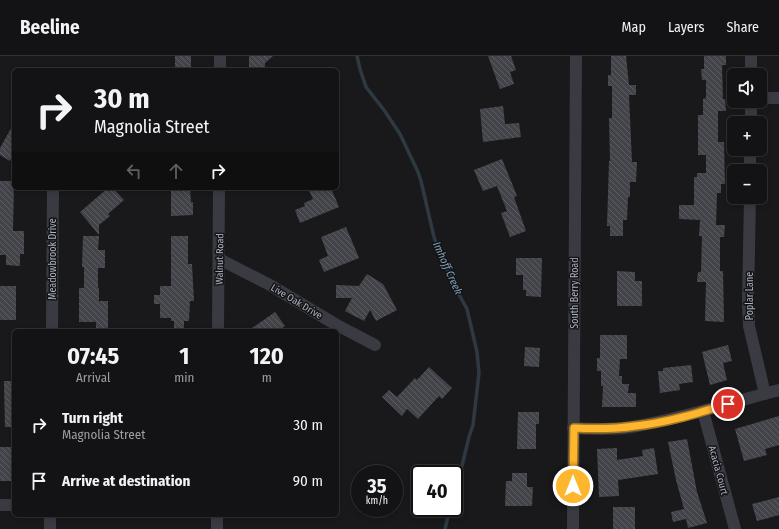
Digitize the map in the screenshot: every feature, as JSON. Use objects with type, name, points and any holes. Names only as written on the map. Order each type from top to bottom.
[{"type":"street","points":[[220,56],[220,68]]},
{"type":"street","name":"South Berry Road","points":[[573,529],[576,56]]},
{"type":"street","points":[[751,56],[751,68]]},
{"type":"street","points":[[767,98],[779,98]]},
{"type":"street","name":"Meadowbrook Drive","points":[[52,329],[53,190]]},
{"type":"street","name":"Walnut Road","points":[[218,329],[219,190]]},
{"type":"street","name":"Poplar Lane","points":[[750,204],[749,326],[765,394]]},
{"type":"street","name":"Live Oak Drive","points":[[219,259],[270,285],[335,324],[375,345]]},
{"type":"street","points":[[574,428],[592,429],[636,426],[703,411],[779,390]]},
{"type":"street","name":"Acacia Court","points":[[703,411],[734,529]]},
{"type":"street","points":[[0,505],[12,505]]},
{"type":"street","points":[[50,517],[50,529]]},
{"type":"street","points":[[217,517],[217,529]]},
{"type":"building","points":[[175,56],[191,56],[191,68],[175,68]]},
{"type":"building","points":[[249,56],[273,56],[265,63],[265,68],[249,68]]},
{"type":"building","points":[[488,56],[511,56],[516,70],[510,72],[514,84],[500,89]]},
{"type":"building","points":[[611,56],[626,56],[629,85],[636,85],[636,95],[629,95],[632,162],[637,162],[636,182],[630,182],[627,220],[623,220],[623,236],[610,236],[610,226],[607,226],[610,161],[609,118],[612,118],[612,86],[608,86],[608,75],[611,75]]},
{"type":"building","points":[[704,56],[726,56],[726,65],[722,65],[723,99],[725,99],[726,111],[718,111],[718,142],[724,142],[725,184],[721,184],[721,193],[717,193],[716,225],[725,225],[724,237],[720,237],[720,271],[723,271],[724,322],[705,321],[706,282],[697,282],[698,272],[701,272],[702,236],[699,236],[700,220],[679,219],[679,205],[694,205],[694,177],[697,177],[697,173],[706,173],[706,155],[698,155],[698,115],[703,115],[703,99],[706,98],[706,80],[702,80],[701,69],[704,69]]},
{"type":"building","points":[[503,106],[505,124],[519,123],[521,137],[483,142],[480,109]]},
{"type":"building","points":[[12,127],[12,158],[10,161],[0,155],[0,148]]},
{"type":"building","points":[[502,159],[517,196],[514,197],[526,231],[510,237],[501,213],[507,211],[497,186],[483,191],[474,170]]},
{"type":"building","points":[[0,181],[12,181],[12,190],[14,190],[13,231],[24,231],[24,254],[20,254],[20,266],[6,265],[6,255],[0,255]]},
{"type":"building","points":[[106,190],[115,190],[124,200],[108,214],[110,216],[99,225],[99,235],[80,212]]},
{"type":"building","points":[[171,190],[190,190],[191,202],[193,202],[193,215],[171,216]]},
{"type":"building","points":[[309,190],[332,190],[339,207],[300,223],[295,210],[305,206],[304,203],[313,199]]},
{"type":"building","points":[[346,227],[359,258],[324,272],[319,260],[328,256],[321,237]]},
{"type":"building","points":[[83,236],[99,236],[98,250],[105,250],[105,268],[98,268],[99,301],[108,301],[108,329],[96,329],[96,322],[79,322],[79,288],[84,288],[84,267],[82,267]]},
{"type":"building","points":[[171,236],[188,236],[188,264],[192,264],[194,301],[190,301],[189,321],[184,321],[184,329],[174,329],[174,321],[171,321],[171,318],[160,318],[160,304],[154,304],[154,295],[160,295],[160,286],[171,286]]},
{"type":"building","points":[[516,258],[542,258],[541,297],[526,296],[526,290],[523,290],[523,275],[516,275]]},
{"type":"building","points":[[617,271],[635,272],[635,281],[642,281],[642,306],[617,306]]},
{"type":"building","points":[[367,274],[383,284],[397,310],[376,321],[370,310],[364,321],[345,311],[352,298],[336,298],[336,285],[359,286]]},
{"type":"building","points":[[0,286],[16,286],[16,320],[0,320]]},
{"type":"building","points":[[275,312],[285,326],[281,329],[251,329]]},
{"type":"building","points":[[600,335],[627,335],[627,359],[620,359],[619,376],[622,376],[622,384],[629,384],[628,393],[636,393],[636,407],[602,407],[603,386],[601,386],[601,371],[597,371],[597,358],[600,358]]},
{"type":"building","points":[[728,345],[732,361],[723,363],[727,380],[710,385],[702,352]]},
{"type":"building","points":[[525,347],[540,348],[539,367],[524,366]]},
{"type":"building","points":[[691,365],[693,382],[679,384],[680,390],[660,393],[658,371],[663,371],[663,368]]},
{"type":"building","points":[[429,367],[452,388],[442,399],[439,396],[418,419],[407,409],[402,416],[382,397],[389,390],[397,397],[415,378],[417,380]]},
{"type":"building","points":[[4,381],[12,381],[12,427],[5,427]]},
{"type":"building","points":[[518,412],[539,412],[539,424],[536,424],[536,449],[517,449]]},
{"type":"building","points":[[779,416],[779,445],[765,449],[767,455],[744,461],[735,429]]},
{"type":"building","points":[[687,439],[697,492],[707,523],[688,528],[686,519],[673,522],[671,512],[684,509],[668,442]]},
{"type":"building","points":[[0,447],[12,447],[12,481],[0,481]]},
{"type":"building","points":[[617,448],[617,460],[643,456],[642,450],[654,448],[658,474],[618,480],[619,496],[599,497],[597,449]]},
{"type":"building","points":[[512,473],[527,473],[527,487],[533,487],[532,506],[505,506],[506,481],[512,481]]},
{"type":"building","points":[[779,497],[779,515],[757,521],[752,504]]},
{"type":"building","points":[[613,507],[635,507],[635,529],[613,529]]},
{"type":"waterway","name":"Imhoff Creek","points":[[357,56],[366,87],[400,134],[418,172],[434,237],[443,262],[450,274],[451,280],[467,309],[477,352],[479,373],[473,425],[462,465]]},
{"type":"waterway","name":"Imhoff Creek","points":[[445,529],[448,517]]},
{"type":"route","points":[[573,486],[574,428],[592,429],[636,426],[728,404]]}]
